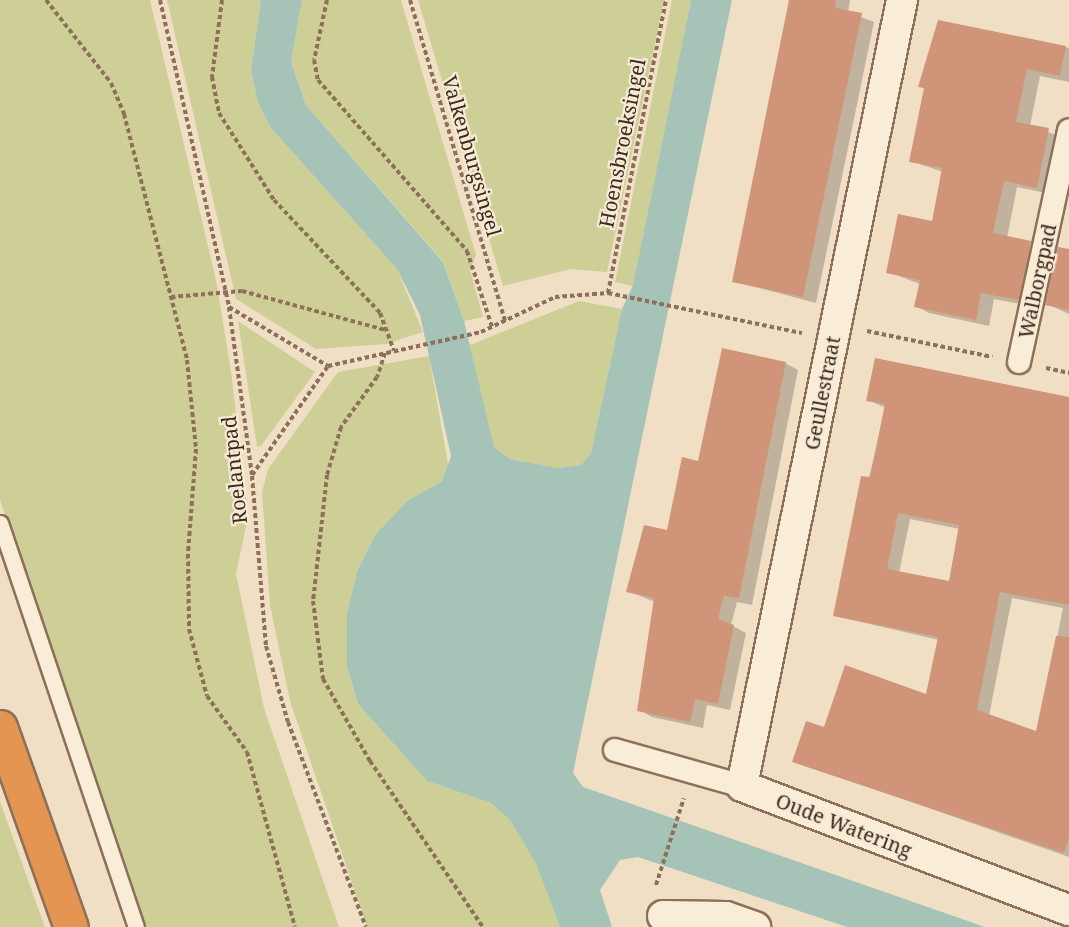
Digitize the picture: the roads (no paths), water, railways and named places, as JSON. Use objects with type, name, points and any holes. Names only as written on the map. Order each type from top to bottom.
[{"type":"highway","points":[[0,727],[71,927]]},
{"type":"street","name":"Geullestraat","points":[[742,786],[902,0]]},
{"type":"street","name":"Walborgpad","points":[[1019,362],[1069,130]]},
{"type":"street","name":"Oude Watering","points":[[615,750],[742,786],[1069,910]]},
{"type":"street","points":[[662,921],[726,917],[755,927]]},
{"type":"lane","points":[[0,523],[136,927]]}]
